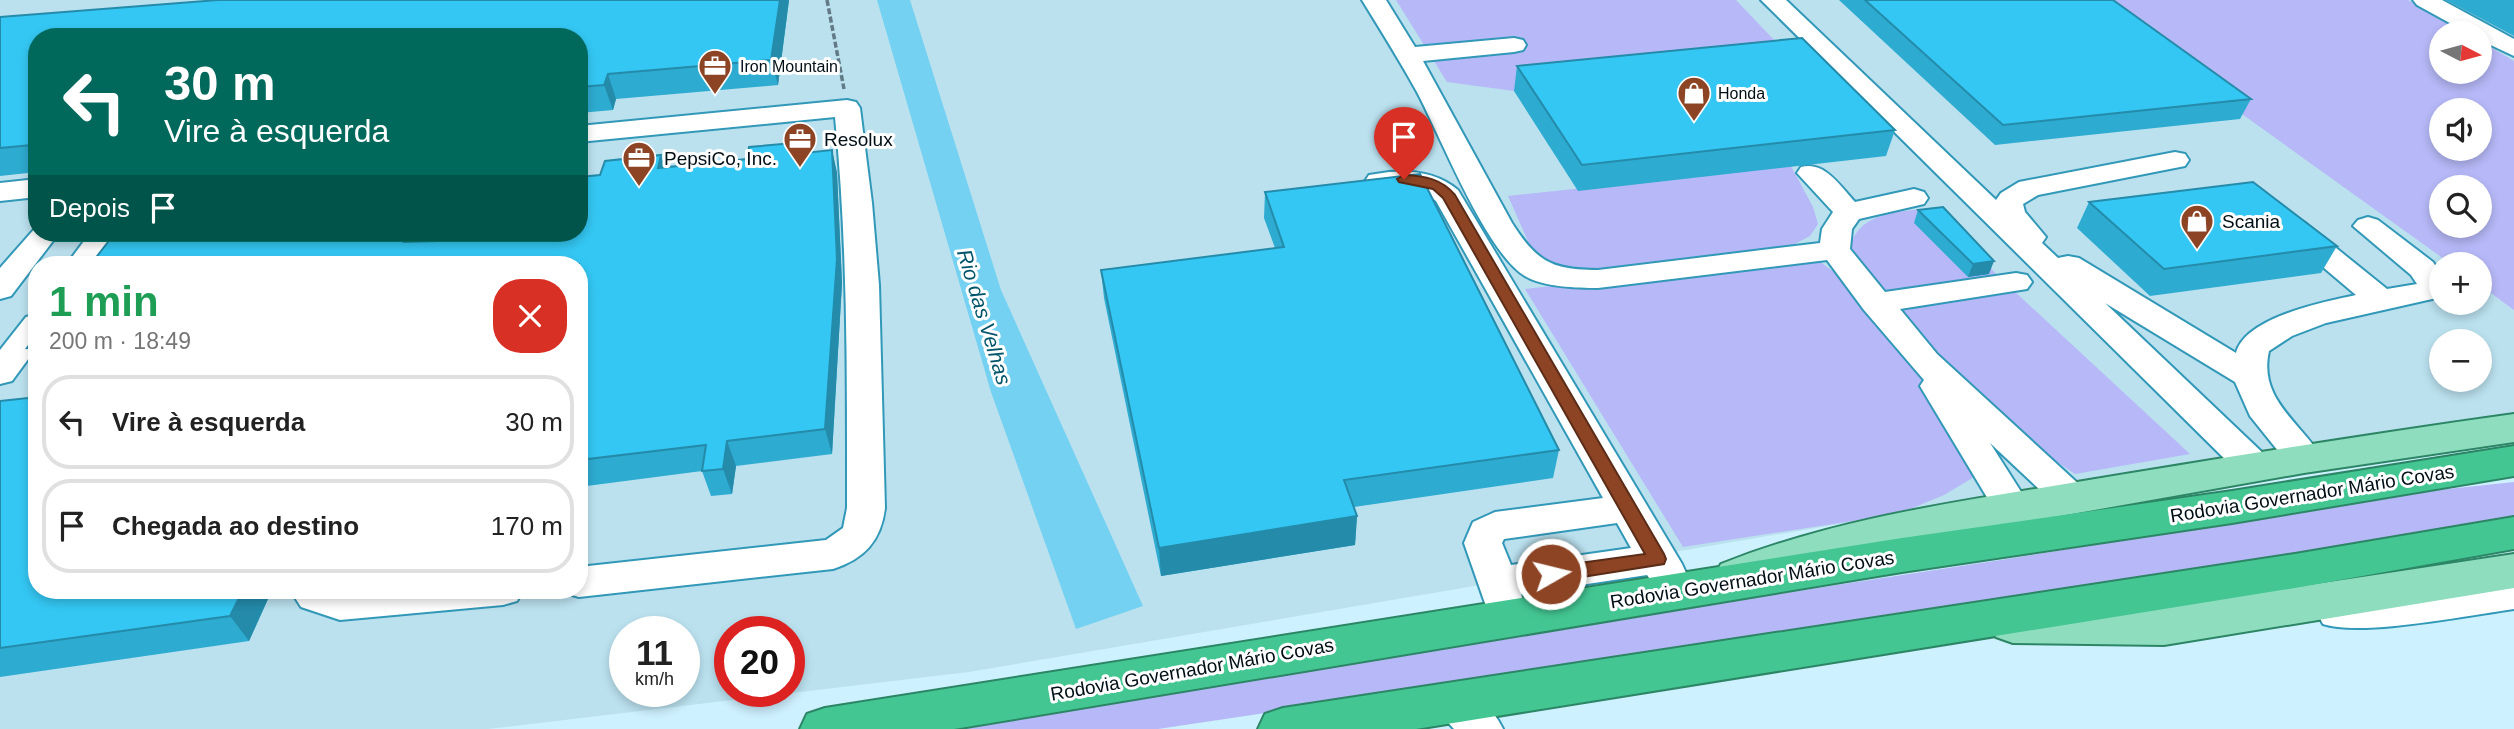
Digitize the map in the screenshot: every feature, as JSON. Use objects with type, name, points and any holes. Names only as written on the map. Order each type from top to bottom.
[{"type":"highway","name":"Rodovia Governador Mário Covas","points":[[825,729],[1503,600],[1916,553],[2232,507],[2514,461]]},
{"type":"highway","points":[[1283,729],[1468,715],[1949,623],[2295,571],[2514,533]]},
{"type":"main road","points":[[1683,579],[1787,556],[1835,542],[2070,497],[2304,458],[2514,428]]},
{"type":"main road","points":[[1949,623],[2164,626],[2514,571]]},
{"type":"lane","points":[[1374,0],[1408,55],[1497,223],[1514,250],[1536,270],[1571,279],[1598,279],[1835,250]]},
{"type":"lane","points":[[1773,0],[2254,467]]},
{"type":"lane","points":[[2425,0],[2514,50]]},
{"type":"lane","points":[[1408,55],[1514,45]]},
{"type":"lane","points":[[588,133],[847,108],[858,203],[863,285],[864,529],[854,543],[833,554],[588,581]]},
{"type":"lane","points":[[2175,160],[2029,188],[2011,199],[2009,209],[2030,236],[2059,259],[2139,311],[2248,374]]},
{"type":"lane","points":[[1811,173],[1849,212]]},
{"type":"lane","points":[[1354,184],[1422,180],[1438,186],[1448,195],[1628,508],[1683,579]]},
{"type":"lane","points":[[0,192],[28,189]]},
{"type":"lane","points":[[1914,198],[1849,212],[1840,220],[1834,234],[1835,250],[1925,362],[2070,497]]},
{"type":"lane","points":[[2288,223],[2380,299]]},
{"type":"lane","points":[[2304,458],[2259,402],[2248,374],[2254,347],[2279,328],[2380,299],[2433,289],[2434,283],[2422,269],[2368,226]]},
{"type":"lane","points":[[0,289],[37,242]]},
{"type":"lane","points":[[1875,303],[2016,282]]},
{"type":"lane","points":[[4,393],[28,343]]},
{"type":"lane","points":[[1925,362],[1951,412],[2013,509]]},
{"type":"lane","points":[[1503,600],[1483,542],[1486,532],[1494,526],[1628,508]]},
{"type":"lane","points":[[2164,626],[2413,607],[2514,594]]},
{"type":"lane","points":[[325,599],[340,604],[398,599]]},
{"type":"path","points":[[827,0],[847,108]]},
{"type":"shaded area","points":[[0,0],[2514,0],[2514,418],[1898,514],[969,672],[805,691],[805,616],[714,616],[714,702],[700,704],[700,616],[609,616],[609,707],[674,707],[488,729],[0,729]]},
{"type":"shaded area","points":[[1396,0],[1736,0],[1795,62],[1514,91],[1447,82]]},
{"type":"shaded area","points":[[2083,0],[2408,0],[2444,21],[2429,21],[2429,84],[2492,84],[2492,48],[2514,61],[2514,310],[2492,294],[2492,252],[2434,252]]},
{"type":"shaded area","points":[[1791,166],[1813,207],[1818,224],[1810,236],[1783,250],[1809,254],[1866,295],[1919,367],[1984,471],[1944,495],[1898,514],[1683,547],[1525,289],[1596,281],[1556,269],[1531,248],[1508,196]]},
{"type":"shaded area","points":[[1932,208],[2002,280],[1885,292],[1856,261],[1850,246],[1855,234],[1863,226],[1883,215]]},
{"type":"shaded area","points":[[2013,290],[2190,454],[2075,474],[2039,450],[2013,423],[1953,375],[1935,351],[1896,312],[1899,305]]},
{"type":"shaded area","points":[[2514,482],[2514,519],[2252,565],[1158,729],[924,729],[1164,694],[1509,635],[2007,559],[2410,493]]},
{"type":"water","name":"Rio das Velhas","points":[[877,0],[910,0],[1001,290],[1143,606],[1076,629],[991,392]]},
{"type":"building","points":[[218,0],[780,0],[771,60],[608,74],[604,85],[588,86],[588,28],[28,28],[28,145],[0,148],[0,17]]},
{"type":"building","points":[[1865,0],[2113,0],[2251,99],[2003,125]]},
{"type":"building","name":"Honda","points":[[1802,38],[1895,130],[1582,165],[1517,66]]},
{"type":"building","points":[[805,142],[804,153],[832,150],[837,259],[825,429],[727,441],[723,469],[702,471],[706,445],[588,459],[588,256],[97,256],[108,242],[588,242],[588,176],[600,175],[605,161],[661,155],[658,168],[747,159],[749,147]]},
{"type":"building","points":[[1420,174],[1559,450],[1344,480],[1357,516],[1159,548],[1101,270],[1284,247],[1265,192]]},
{"type":"building","points":[[2253,182],[2337,246],[2164,269],[2089,202]]},
{"type":"building","points":[[1943,207],[1994,261],[1973,264],[1918,210]]},
{"type":"building","points":[[28,398],[28,599],[238,599],[230,616],[0,648],[0,401]]},
{"type":"place","name":"Iron Mountain","points":[[715,96]]},
{"type":"place","name":"Honda","points":[[1694,123]]},
{"type":"place","name":"Resolux","points":[[800,169]]},
{"type":"place","name":"PepsiCo, Inc.","points":[[639,188]]},
{"type":"place","name":"Scania","points":[[2197,251]]},
{"type":"route","points":[[1404,179],[1422,180],[1438,186],[1448,195],[1657,559],[1551,574]]}]
